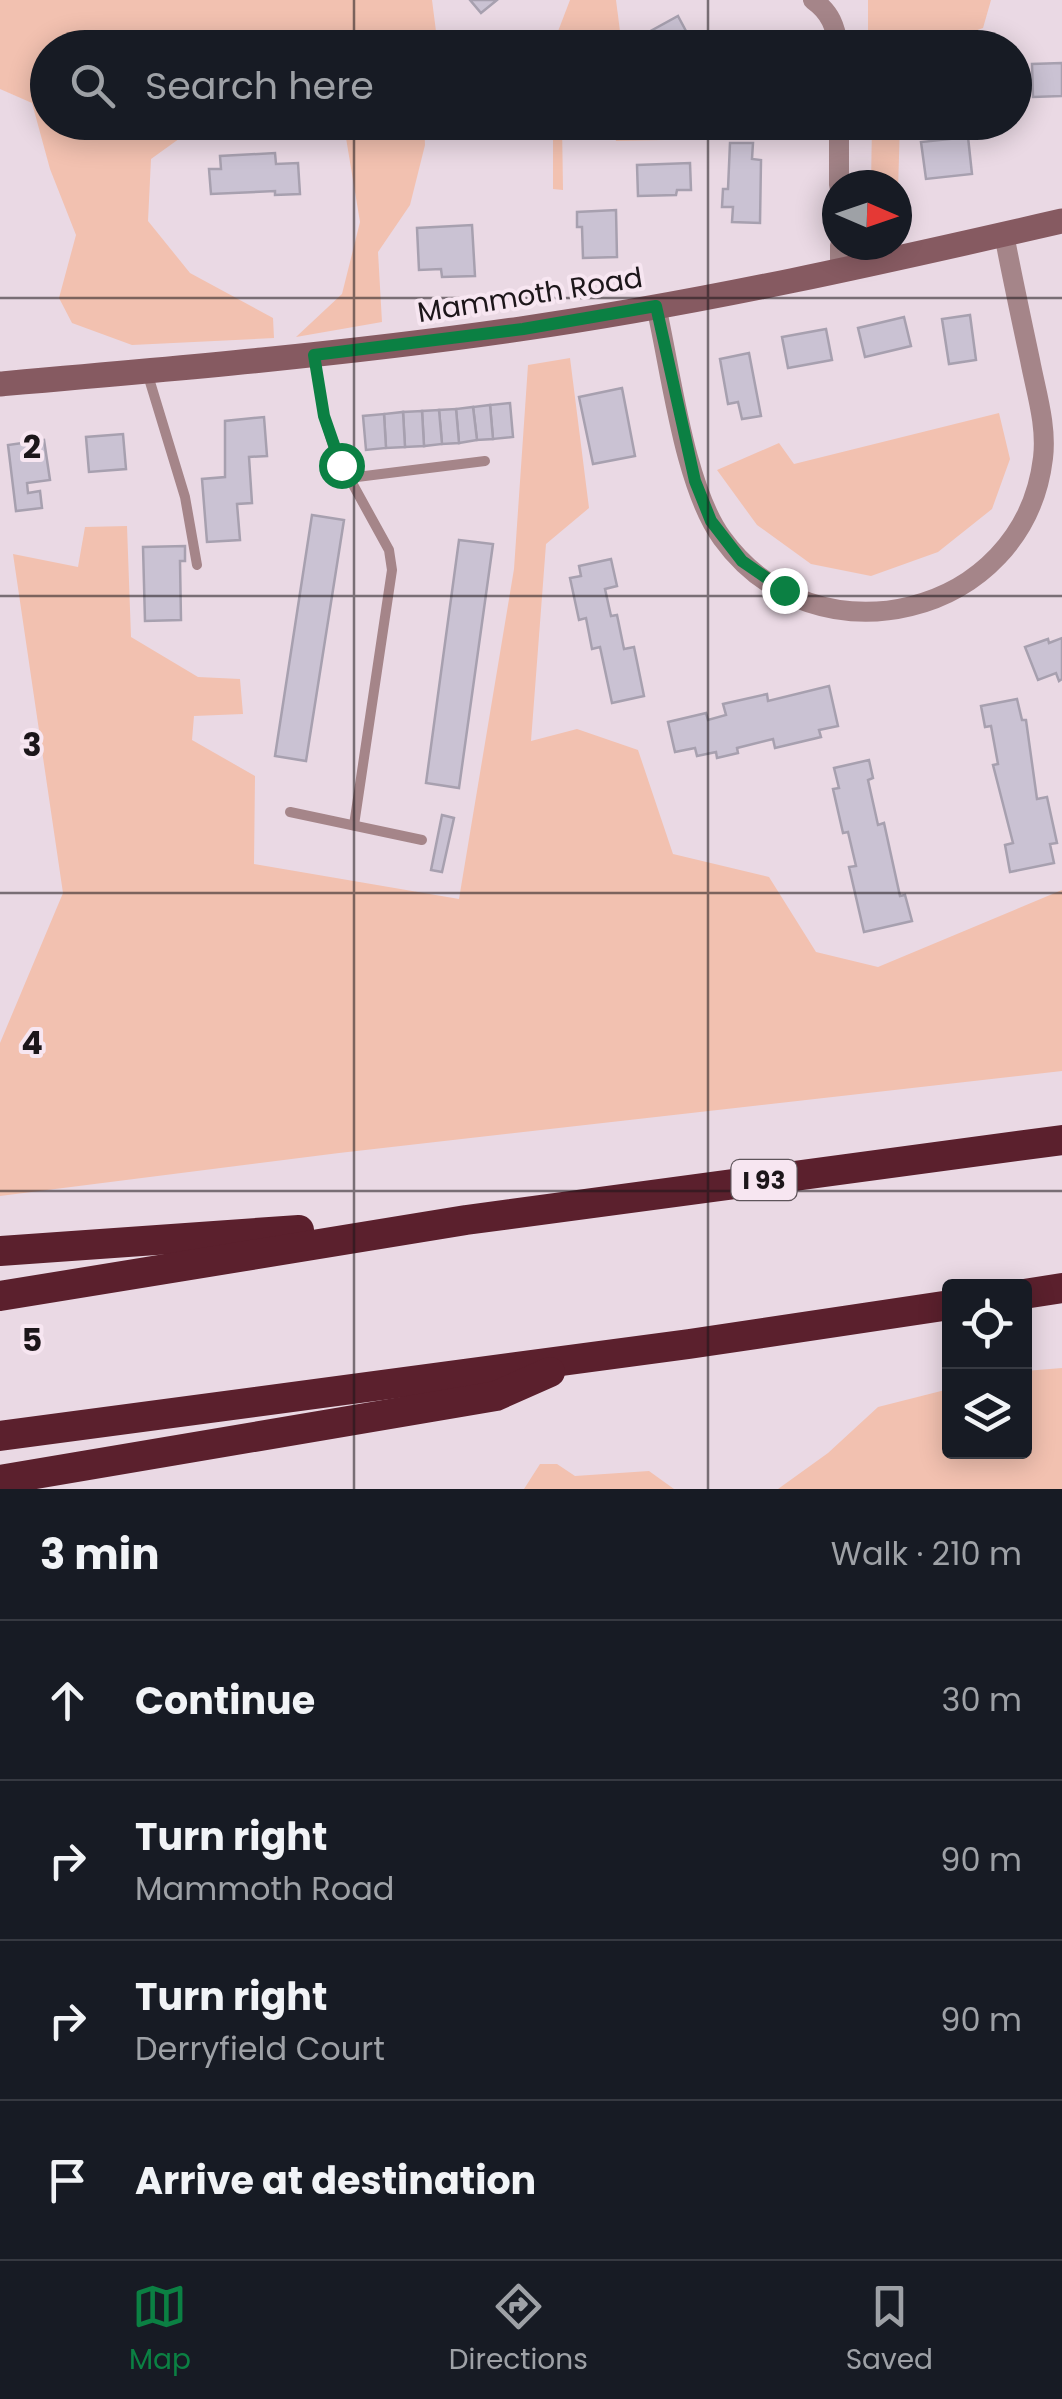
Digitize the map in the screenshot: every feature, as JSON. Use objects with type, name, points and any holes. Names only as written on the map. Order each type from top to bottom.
[{"type":"highway","name":"I 93","points":[[0,1296],[466,1220],[1062,1140]]},
{"type":"highway","points":[[0,1251],[466,1220]]},
{"type":"highway","points":[[1032,1293],[1062,1288]]},
{"type":"highway","points":[[0,1436],[942,1306]]},
{"type":"highway","points":[[0,1480],[496,1396],[582,1358]]},
{"type":"main road","name":"Mammoth Road","points":[[912,247],[1004,234],[1062,220]]},
{"type":"main road","name":"Mammoth Road","points":[[0,384],[314,355],[523,329],[656,306],[829,260]]},
{"type":"street","points":[[813,0],[827,10],[836,30]]},
{"type":"street","points":[[839,140],[840,170]]},
{"type":"street","points":[[656,306],[695,481],[711,521],[724,540],[761,576],[810,602],[858,612],[900,610],[948,594],[994,561],[1027,514],[1037,486],[1044,428],[1004,234]]},
{"type":"lane","points":[[314,355],[329,438],[389,550],[392,570],[354,825]]},
{"type":"lane","points":[[147,371],[184,498],[197,565]]},
{"type":"lane","points":[[349,478],[486,461]]},
{"type":"lane","points":[[290,812],[422,840]]},
{"type":"shaded area","points":[[0,0],[432,0],[436,30],[30,30],[30,102],[0,89]]},
{"type":"shaded area","points":[[570,0],[616,0],[620,30],[559,30]]},
{"type":"shaded area","points":[[868,0],[991,0],[983,28],[977,30],[868,30]]},
{"type":"shaded area","points":[[42,140],[177,140],[151,159],[148,221],[190,273],[273,318],[274,338],[132,345],[72,323],[59,298],[76,235]]},
{"type":"shaded area","points":[[346,140],[425,140],[410,205],[378,252],[382,322],[296,337],[342,294],[360,222]]},
{"type":"shaded area","points":[[553,140],[562,140],[563,190],[553,189]]},
{"type":"shaded area","points":[[872,140],[899,140],[899,170],[871,170]]},
{"type":"shaded area","points":[[570,358],[589,508],[546,544],[531,741],[577,729],[638,750],[673,854],[769,877],[816,952],[878,967],[1062,890],[1062,1071],[339,1153],[0,1196],[0,1043],[63,893],[13,554],[78,567],[85,527],[127,526],[131,637],[198,677],[240,679],[243,714],[194,716],[192,740],[255,776],[254,864],[459,899],[514,569],[528,365]]},
{"type":"shaded area","points":[[999,413],[1010,459],[992,509],[938,552],[871,576],[811,564],[757,525],[717,470],[779,443],[794,464]]},
{"type":"shaded area","points":[[1062,1368],[1062,1489],[778,1489],[828,1453],[878,1407],[942,1391],[942,1459],[1032,1459],[1032,1370]]},
{"type":"shaded area","points":[[540,1464],[557,1464],[575,1476],[649,1471],[674,1489],[524,1489]]},
{"type":"building","points":[[470,0],[497,0],[481,13]]},
{"type":"building","points":[[678,16],[685,30],[652,30]]},
{"type":"building","points":[[1062,63],[1062,96],[1033,97],[1032,64]]},
{"type":"building","points":[[968,140],[972,174],[926,179],[921,142]]},
{"type":"building","points":[[730,143],[753,143],[752,159],[761,160],[760,223],[732,222],[733,207],[722,207],[723,189],[728,189]]},
{"type":"building","points":[[275,153],[276,164],[298,163],[300,194],[211,194],[209,169],[221,169],[220,156]]},
{"type":"building","points":[[690,163],[691,190],[677,190],[676,195],[638,196],[637,165]]},
{"type":"building","points":[[616,210],[617,257],[583,258],[582,227],[577,227],[577,212]]},
{"type":"building","points":[[472,225],[475,276],[442,277],[441,269],[419,270],[417,228]]},
{"type":"building","points":[[970,315],[976,360],[949,364],[942,319]]},
{"type":"building","points":[[904,317],[911,346],[865,357],[858,328]]},
{"type":"building","points":[[826,329],[832,360],[788,368],[782,337]]},
{"type":"building","points":[[749,353],[761,416],[742,419],[738,402],[728,404],[720,359]]},
{"type":"building","points":[[622,388],[635,456],[593,464],[579,397]]},
{"type":"building","points":[[510,403],[513,437],[493,439],[490,405]]},
{"type":"building","points":[[490,405],[493,439],[477,440],[473,407]]},
{"type":"building","points":[[473,407],[477,440],[459,443],[456,409]]},
{"type":"building","points":[[456,409],[459,443],[442,444],[439,410]]},
{"type":"building","points":[[439,410],[442,444],[424,446],[422,411]]},
{"type":"building","points":[[422,411],[424,446],[405,447],[403,412]]},
{"type":"building","points":[[403,412],[405,447],[386,448],[384,414]]},
{"type":"building","points":[[384,414],[386,448],[366,450],[363,416]]},
{"type":"building","points":[[264,417],[267,456],[249,457],[252,503],[237,504],[240,540],[207,542],[202,479],[225,477],[225,421]]},
{"type":"building","points":[[123,434],[126,469],[89,472],[86,437]]},
{"type":"building","points":[[44,440],[50,480],[27,483],[28,493],[40,491],[42,508],[16,511],[8,445]]},
{"type":"building","points":[[312,515],[344,520],[306,761],[275,756]]},
{"type":"building","points":[[459,540],[493,544],[459,788],[426,783]]},
{"type":"building","points":[[185,546],[185,561],[180,561],[181,620],[145,621],[143,547]]},
{"type":"building","points":[[611,559],[617,586],[605,589],[611,616],[617,615],[624,649],[634,647],[644,696],[612,703],[600,647],[592,649],[586,618],[579,620],[570,578],[581,576],[579,566]]},
{"type":"building","points":[[1062,638],[1062,679],[1059,681],[1056,673],[1038,680],[1025,647]]},
{"type":"building","points":[[829,686],[838,726],[819,730],[821,737],[775,748],[773,739],[737,748],[738,753],[717,758],[716,752],[697,756],[695,748],[675,752],[668,722],[706,713],[708,720],[726,715],[723,704],[767,694],[768,701]]},
{"type":"building","points":[[1017,699],[1022,720],[1026,720],[1037,799],[1047,797],[1057,843],[1050,844],[1054,863],[1010,872],[1005,845],[1013,843],[993,765],[998,764],[991,726],[985,727],[981,706]]},
{"type":"building","points":[[869,760],[873,778],[868,780],[878,825],[884,823],[900,896],[905,895],[912,921],[864,932],[849,867],[856,866],[848,832],[843,833],[833,789],[839,788],[834,768]]},
{"type":"building","points":[[442,815],[454,818],[442,872],[431,870]]},
{"type":"route","points":[[341,465],[329,438],[314,355],[523,329],[656,306],[695,481],[711,521],[742,561],[784,590]]}]
